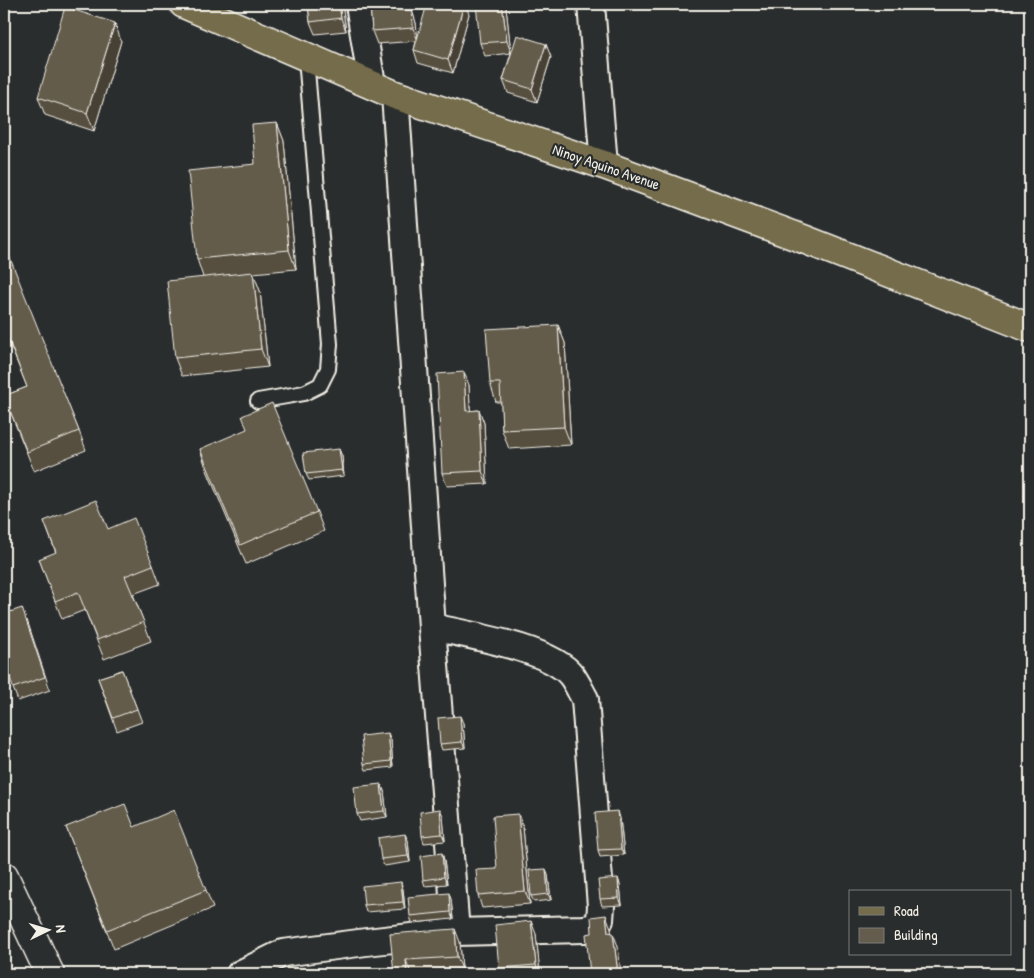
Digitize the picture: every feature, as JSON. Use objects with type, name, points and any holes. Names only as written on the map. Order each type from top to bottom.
[{"type":"main road","name":"Ninoy Aquino Avenue","points":[[184,4],[383,90],[604,166],[806,240],[1030,328]]},
{"type":"main road","points":[[4,876],[50,974]]},
{"type":"street","points":[[359,4],[383,90],[432,627],[456,932]]},
{"type":"street","points":[[591,4],[604,166]]},
{"type":"street","points":[[240,974],[283,953],[456,932],[584,929],[595,927],[600,920],[601,906],[585,699],[572,675],[552,659],[533,651],[432,627]]},
{"type":"lane","points":[[258,401],[304,393],[320,385],[328,369],[330,344],[306,58]]},
{"type":"building","points":[[308,4],[339,4],[341,18],[310,22]]},
{"type":"building","points":[[370,4],[397,4],[398,10],[412,10],[413,28],[372,31]]},
{"type":"building","points":[[427,4],[464,4],[448,60],[414,50]]},
{"type":"building","points":[[476,4],[502,4],[507,41],[480,43]]},
{"type":"building","points":[[65,7],[115,23],[87,113],[38,97]]},
{"type":"building","points":[[517,35],[546,44],[532,89],[503,80]]},
{"type":"building","points":[[277,123],[289,250],[197,259],[188,171],[255,164],[252,125]]},
{"type":"building","points":[[6,248],[79,431],[27,452],[4,396],[27,387],[4,328],[4,249]]},
{"type":"building","points":[[253,272],[261,349],[175,358],[167,281]]},
{"type":"building","points":[[558,325],[564,427],[502,430],[500,383],[490,383],[486,329]]},
{"type":"building","points":[[464,372],[466,411],[479,410],[482,471],[442,473],[437,374]]},
{"type":"building","points":[[272,403],[317,512],[240,545],[200,449],[247,429],[242,416]]},
{"type":"building","points":[[339,449],[342,470],[306,474],[303,453]]},
{"type":"building","points":[[96,500],[108,529],[134,518],[153,565],[125,576],[144,622],[97,640],[78,592],[55,601],[39,559],[56,552],[44,521]]},
{"type":"building","points":[[22,608],[45,677],[13,688],[4,658],[4,614]]},
{"type":"building","points":[[122,670],[137,709],[113,718],[98,678]]},
{"type":"building","points":[[460,716],[462,742],[440,744],[438,718]]},
{"type":"building","points":[[388,733],[391,761],[364,764],[361,736]]},
{"type":"building","points":[[381,784],[384,811],[357,814],[354,787]]},
{"type":"building","points":[[125,804],[134,827],[174,810],[206,890],[107,930],[66,827]]},
{"type":"building","points":[[440,809],[442,834],[422,836],[420,812]]},
{"type":"building","points":[[618,811],[621,849],[598,850],[595,813]]},
{"type":"building","points":[[518,814],[525,891],[478,895],[476,870],[497,869],[493,816]]},
{"type":"building","points":[[405,834],[408,856],[381,859],[378,838]]},
{"type":"building","points":[[442,853],[444,877],[423,880],[421,856]]},
{"type":"building","points":[[546,869],[548,894],[531,896],[529,870]]},
{"type":"building","points":[[618,878],[619,898],[600,899],[598,880]]},
{"type":"building","points":[[401,882],[403,902],[364,905],[362,886]]},
{"type":"building","points":[[449,893],[450,912],[410,916],[408,897]]},
{"type":"building","points":[[606,915],[608,932],[613,933],[618,974],[590,974],[586,934],[592,933],[591,917]]},
{"type":"building","points":[[531,921],[536,965],[499,968],[495,925]]},
{"type":"building","points":[[455,929],[457,957],[406,960],[407,974],[394,974],[390,934]]}]
